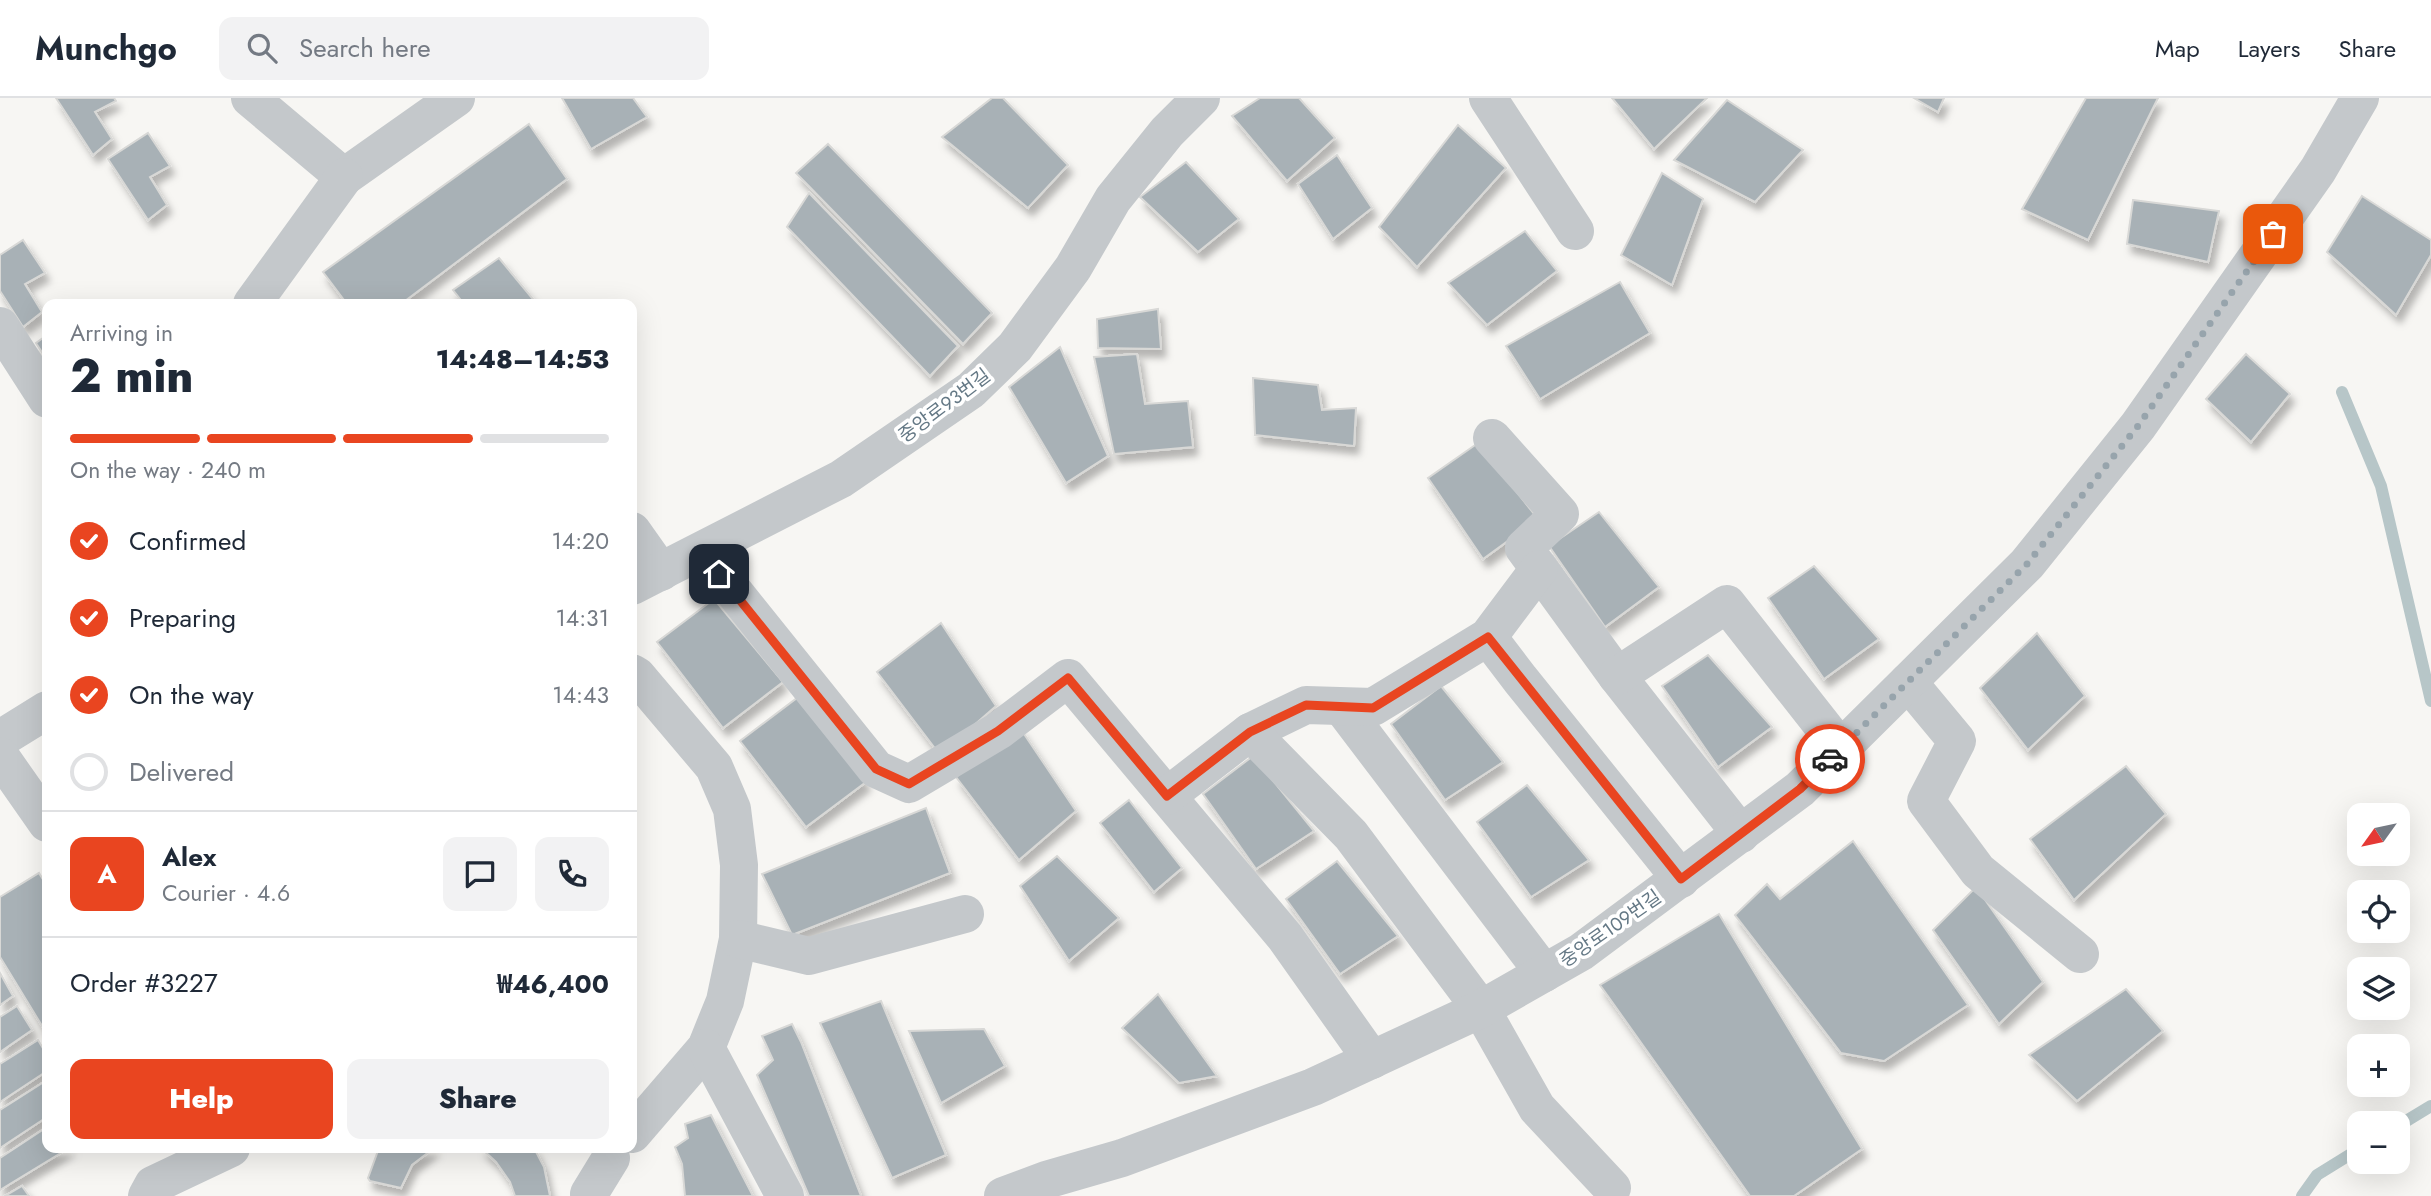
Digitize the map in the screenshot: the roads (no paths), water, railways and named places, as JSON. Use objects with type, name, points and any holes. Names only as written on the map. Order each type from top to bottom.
[{"type":"street","points":[[250,98],[344,177]]},
{"type":"street","points":[[256,299],[344,177],[456,98]]},
{"type":"street","name":"중앙로93번길","points":[[646,579],[841,479],[971,390],[1015,347],[1073,268],[1113,199],[1167,132],[1201,98]]},
{"type":"street","points":[[1488,98],[1575,231]]},
{"type":"street","name":"중앙로109번길","points":[[1003,1196],[1046,1180],[1122,1158],[1300,1092],[1481,1009],[1581,952],[1800,789],[2027,564],[2138,426],[2318,170],[2360,98]]},
{"type":"street","points":[[0,326],[42,391]]},
{"type":"street","points":[[1492,438],[1560,514],[1524,548],[1617,677],[1741,834]]},
{"type":"street","points":[[637,548],[646,579]]},
{"type":"street","points":[[702,552],[876,769],[909,784],[998,731],[1068,678],[1285,937],[1372,1060]]},
{"type":"street","points":[[1167,796],[1250,732],[1306,705],[1373,708],[1488,637],[1539,569]]},
{"type":"street","points":[[1617,677],[1727,604],[1841,748]]},
{"type":"street","points":[[1488,637],[1681,879]]},
{"type":"street","points":[[637,679],[714,767],[732,809],[739,865],[738,939],[725,1002],[706,1048],[637,1123]]},
{"type":"street","points":[[1908,682],[1957,741],[1926,801],[1978,871],[2080,954]]},
{"type":"street","points":[[1342,707],[1544,973]]},
{"type":"street","points":[[0,739],[42,713]]},
{"type":"street","points":[[1250,732],[1351,835],[1481,1009],[1537,1108],[1612,1188]]},
{"type":"street","points":[[0,756],[42,816]]},
{"type":"street","points":[[738,939],[809,956],[965,914]]},
{"type":"street","points":[[706,1048],[785,1196]]},
{"type":"street","points":[[147,1196],[153,1185],[220,1153]]},
{"type":"street","points":[[589,1194],[612,1153]]},
{"type":"waterway","points":[[2342,392],[2381,486],[2431,701]]},
{"type":"waterway","points":[[2410,1119],[2431,1106]]},
{"type":"waterway","points":[[2302,1196],[2317,1175],[2347,1156]]}]
